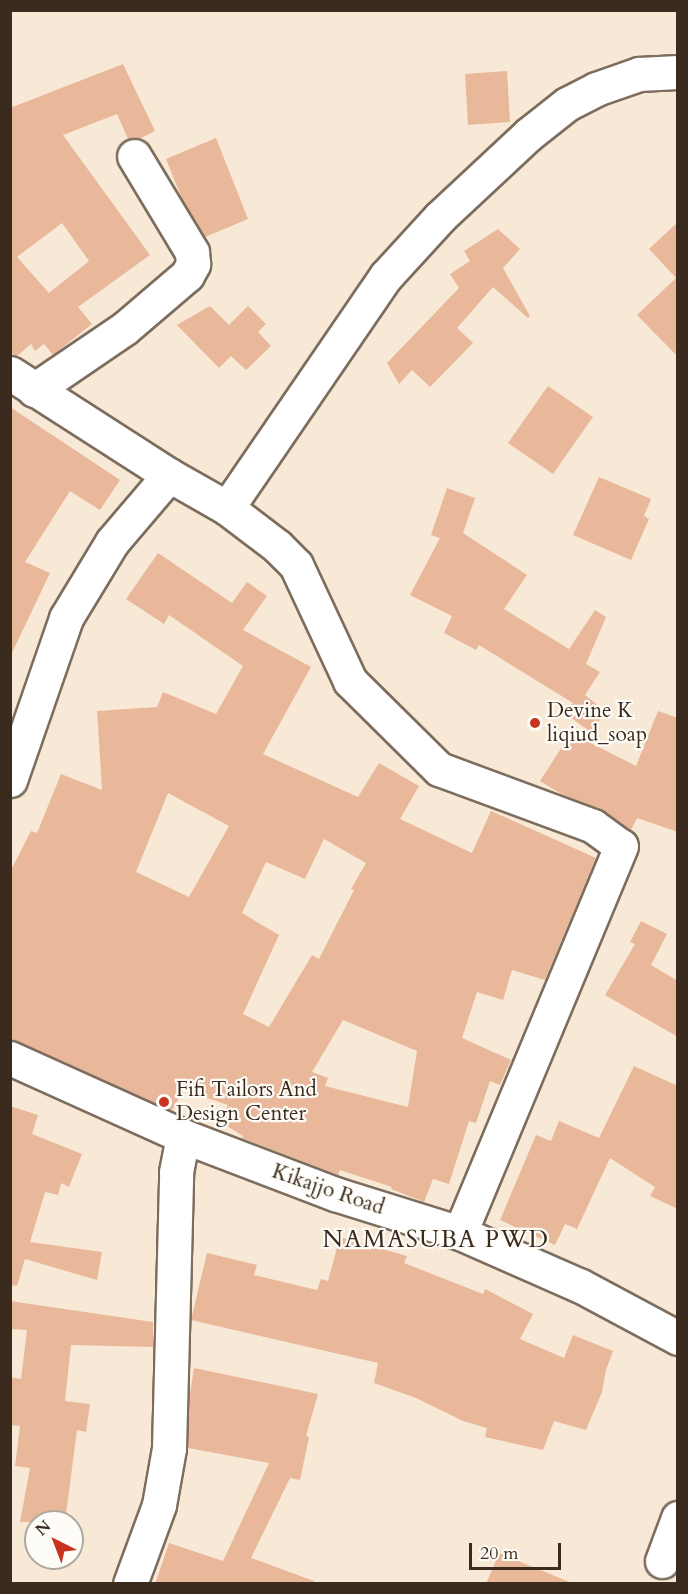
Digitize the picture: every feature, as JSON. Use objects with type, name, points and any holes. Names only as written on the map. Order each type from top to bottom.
[{"type":"street","points":[[227,508],[386,276],[440,217],[529,134],[567,104],[596,89],[639,74],[678,72]]},
{"type":"street","points":[[22,381],[125,328],[187,275],[193,264],[192,252],[134,156]]},
{"type":"street","points":[[22,381],[169,475],[227,508],[277,546],[296,565],[350,681],[439,769],[593,826],[621,846],[460,1233]]},
{"type":"street","points":[[10,780],[66,618],[112,542],[169,475]]},
{"type":"street","name":"Kikajjo Road","points":[[10,1058],[183,1136],[335,1194],[460,1233],[581,1286],[678,1338]]},
{"type":"street","points":[[130,1584],[159,1505],[169,1448],[176,1172],[183,1136]]},
{"type":"street","points":[[662,1561],[678,1518]]},
{"type":"building","points":[[123,64],[155,131],[139,139],[128,139],[117,114],[63,135],[150,255],[78,307],[92,324],[53,355],[44,344],[35,351],[31,344],[17,356],[10,354],[10,108]],"holes":[[[62,223],[89,261],[49,293],[17,257]]]},
{"type":"building","points":[[507,71],[510,122],[468,125],[465,74]]},
{"type":"building","points":[[216,138],[248,219],[205,237],[182,199],[166,159]]},
{"type":"building","points":[[678,222],[678,357],[637,315],[676,278],[649,249]]},
{"type":"building","points":[[498,229],[520,249],[503,268],[530,316],[528,318],[493,287],[457,328],[473,343],[430,387],[412,370],[399,384],[387,363],[459,288],[450,274],[470,261],[464,251]]},
{"type":"building","points":[[210,306],[229,325],[248,306],[266,324],[258,332],[271,346],[246,370],[231,356],[219,368],[177,325]]},
{"type":"building","points":[[548,386],[593,417],[553,474],[508,443]]},
{"type":"building","points":[[10,407],[120,480],[100,510],[70,491],[25,562],[50,573],[10,657]]},
{"type":"building","points":[[599,477],[651,499],[644,516],[649,519],[631,560],[573,535]]},
{"type":"building","points":[[447,488],[475,498],[463,533],[527,575],[504,609],[569,649],[595,610],[606,617],[586,664],[600,672],[585,695],[606,712],[590,732],[565,713],[573,703],[479,645],[476,650],[444,633],[452,616],[410,595],[440,538],[431,535]]},
{"type":"building","points":[[158,553],[232,603],[247,582],[267,596],[243,630],[311,667],[263,754],[358,797],[379,763],[419,786],[400,819],[472,853],[491,811],[596,858],[545,980],[512,970],[503,1000],[477,992],[462,1038],[511,1060],[500,1085],[490,1081],[476,1123],[469,1121],[449,1184],[433,1179],[424,1202],[391,1189],[392,1187],[340,1170],[338,1175],[242,1138],[243,1136],[219,1121],[228,1105],[183,1090],[172,1111],[10,1040],[10,872],[31,831],[37,833],[61,774],[102,790],[97,711],[157,707],[163,692],[216,714],[243,666],[169,615],[164,624],[126,599]],"holes":[[[168,793],[229,826],[189,897],[136,872]],[[324,839],[366,863],[351,889],[354,890],[319,959],[312,955],[269,1027],[243,1014],[279,935],[242,913],[266,862],[305,879]],[[343,1020],[417,1051],[408,1107],[325,1086],[328,1078],[312,1072]]]},
{"type":"building","points":[[658,711],[678,718],[678,832],[637,818],[631,830],[604,811],[563,795],[540,781],[571,733],[636,766]]},
{"type":"building","points":[[641,921],[667,934],[651,965],[678,981],[678,1037],[605,995],[635,944],[630,942]]},
{"type":"building","points":[[634,1066],[678,1086],[678,1209],[650,1196],[655,1187],[610,1158],[577,1229],[565,1224],[555,1245],[500,1220],[536,1135],[551,1141],[559,1121],[599,1138]]},
{"type":"building","points":[[10,1106],[38,1115],[32,1134],[82,1154],[69,1187],[61,1183],[58,1195],[45,1192],[30,1242],[102,1252],[97,1280],[25,1259],[17,1286],[10,1285]]},
{"type":"building","points":[[340,1237],[407,1256],[404,1263],[483,1294],[485,1289],[533,1314],[520,1339],[564,1358],[573,1335],[613,1351],[606,1370],[602,1392],[586,1430],[554,1421],[543,1450],[485,1437],[487,1428],[463,1421],[416,1398],[374,1383],[378,1363],[191,1320],[207,1253],[257,1265],[254,1275],[317,1290],[321,1279],[328,1281]]},
{"type":"building","points":[[10,1301],[153,1322],[153,1347],[71,1345],[65,1401],[90,1404],[86,1432],[77,1430],[67,1510],[24,1510],[24,1522],[20,1522],[30,1468],[15,1466],[20,1426],[10,1425],[10,1377],[21,1379],[27,1330],[10,1329]]},
{"type":"building","points":[[194,1368],[318,1394],[306,1436],[309,1437],[300,1480],[290,1478],[251,1558],[314,1581],[314,1584],[155,1584],[169,1543],[223,1561],[269,1463],[188,1448],[189,1400]]},
{"type":"building","points":[[499,1553],[572,1583],[486,1584]]},
{"type":"place","name":"Devine K liqiud_soap","points":[[535,723]]},
{"type":"place","name":"Fifi Tailors And Design Center","points":[[164,1102]]},
{"type":"district","name":"NAMASUBA PWD","points":[[436,1240]]}]
